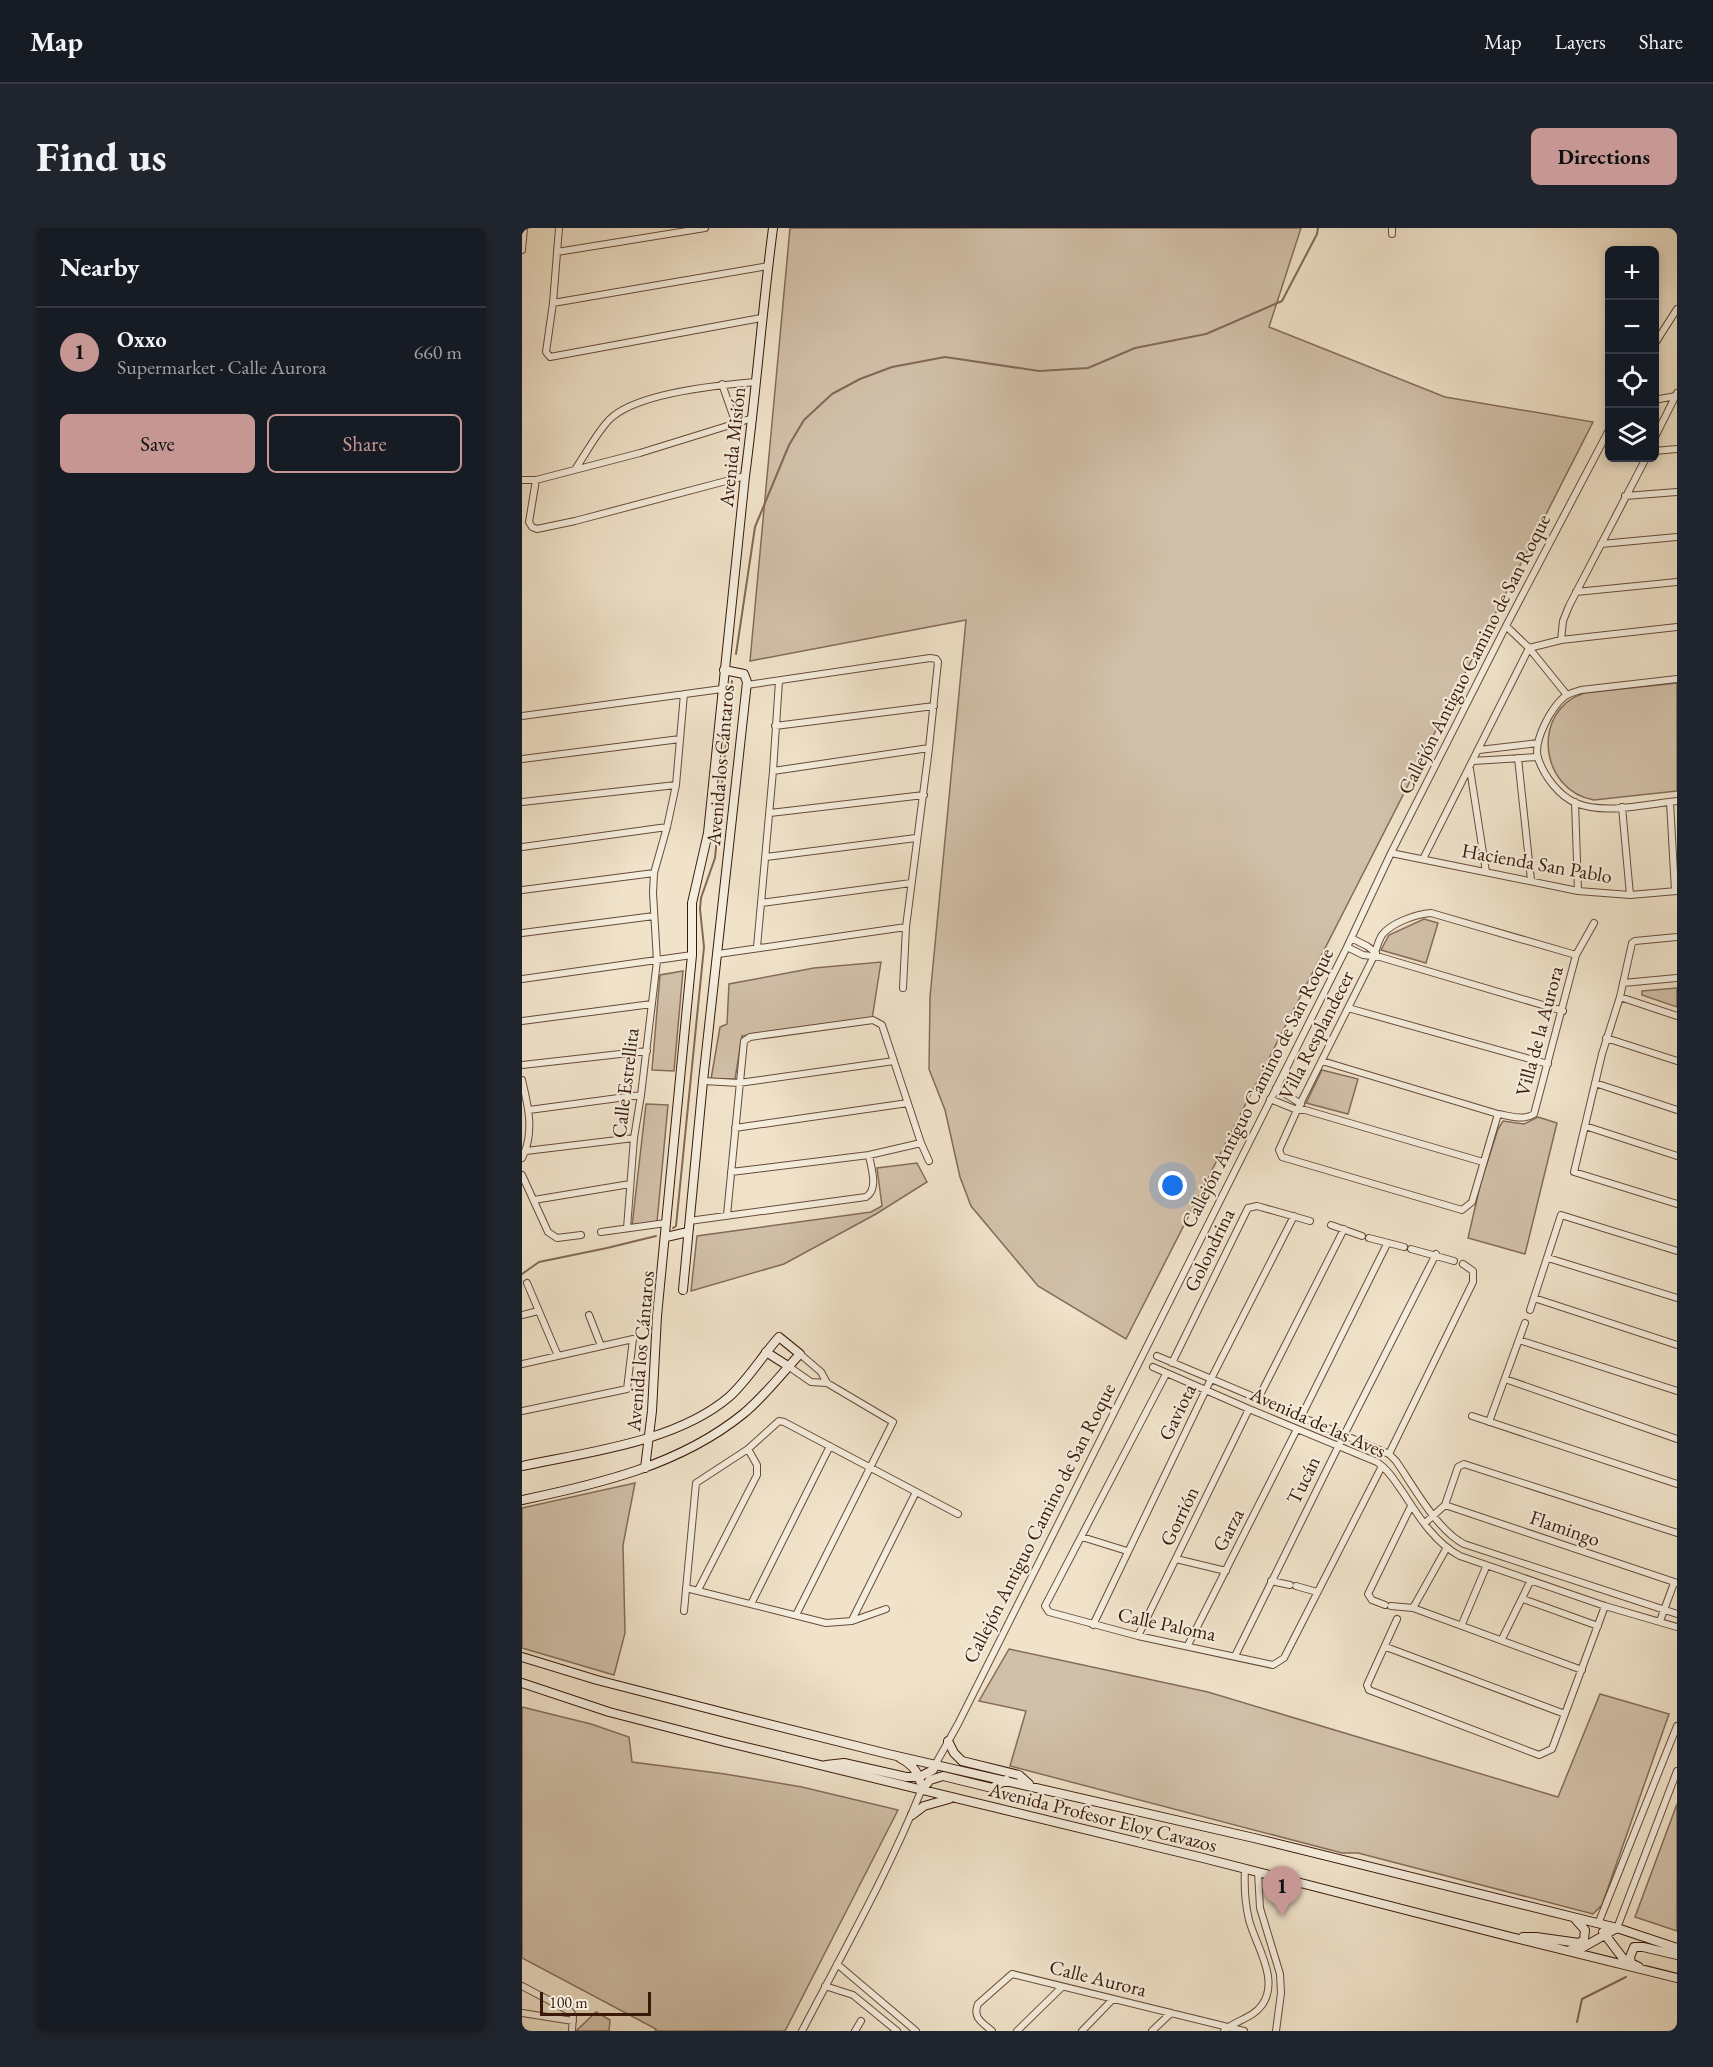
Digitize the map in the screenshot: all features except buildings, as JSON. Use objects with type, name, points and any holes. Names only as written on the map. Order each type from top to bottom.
[{"type":"main road","name":"Avenida Misión","points":[[724,670],[753,418],[761,318],[773,228]]},
{"type":"main road","name":"Avenida los Cántaros","points":[[645,1468],[650,1438],[657,1316],[692,956],[693,903],[708,833],[724,670],[744,674],[747,685],[703,1081],[683,1290]]},
{"type":"main road","points":[[666,1237],[688,1232]]},
{"type":"main road","points":[[522,1466],[650,1438],[707,1413],[729,1396],[749,1375],[779,1337],[800,1354],[743,1414],[682,1453],[645,1468],[560,1492],[522,1500]]},
{"type":"main road","points":[[766,1352],[788,1366]]},
{"type":"main road","name":"Avenida Profesor Eloy Cavazos","points":[[522,1657],[588,1678],[897,1757],[1254,1838],[1617,1928],[1677,1948]]},
{"type":"main road","name":"Avenida Profesor Eloy Cavazos","points":[[522,1683],[630,1718],[1258,1872],[1677,1978]]},
{"type":"main road","points":[[948,1741],[954,1753],[963,1761],[1019,1775],[1032,1786]]},
{"type":"main road","points":[[896,1775],[902,1772],[904,1766],[897,1757]]},
{"type":"main road","points":[[897,1757],[906,1761],[919,1777],[921,1791]]},
{"type":"main road","points":[[820,1765],[844,1763],[896,1775],[919,1777],[933,1770],[935,1765]]},
{"type":"main road","points":[[921,1791],[930,1780],[943,1776],[992,1788],[1006,1780]]},
{"type":"main road","points":[[912,1815],[938,1800],[953,1798]]},
{"type":"main road","points":[[1510,1937],[1536,1937],[1579,1943],[1584,1940],[1585,1930],[1574,1919]]},
{"type":"main road","points":[[1598,1924],[1629,1966]]},
{"type":"main road","points":[[1553,1948],[1580,1949],[1617,1928]]},
{"type":"main road","points":[[1643,1970],[1631,1962],[1630,1957],[1634,1947],[1677,1955]]},
{"type":"street","points":[[522,250],[524,228]]},
{"type":"street","points":[[559,228],[553,303],[546,352],[550,357],[761,318]]},
{"type":"street","points":[[557,252],[705,228]]},
{"type":"street","points":[[553,303],[768,266]]},
{"type":"street","points":[[1659,337],[1677,309]]},
{"type":"street","points":[[576,469],[605,425],[631,405],[722,384],[756,382]]},
{"type":"street","points":[[722,384],[736,424]]},
{"type":"street","points":[[1659,399],[1676,395]]},
{"type":"street","points":[[1659,429],[1676,395]]},
{"type":"street","points":[[522,480],[536,480],[640,453],[753,418]]},
{"type":"street","name":"Callejón Antiguo Camino de San Roque","points":[[935,1765],[1352,938],[1391,853],[1605,438]]},
{"type":"street","points":[[1659,451],[1677,449]]},
{"type":"street","points":[[1561,640],[1563,621],[1576,592],[1644,462]]},
{"type":"street","points":[[536,480],[530,522],[532,528],[537,529],[745,476]]},
{"type":"street","points":[[1625,496],[1677,492]]},
{"type":"street","points":[[1601,544],[1677,537]]},
{"type":"street","points":[[1576,592],[1677,582]]},
{"type":"street","points":[[1506,626],[1529,648],[1566,695]]},
{"type":"street","points":[[1423,859],[1529,648],[1561,640],[1677,627]]},
{"type":"street","points":[[747,685],[930,658],[938,662],[924,795],[916,838],[906,927],[903,988]]},
{"type":"street","points":[[1676,891],[1673,802],[1599,808],[1575,802],[1557,789],[1538,757],[1538,743],[1547,720],[1566,695],[1581,690],[1677,679]]},
{"type":"street","points":[[757,947],[770,813],[778,681]]},
{"type":"street","points":[[522,716],[722,689]]},
{"type":"street","name":"Calle Estrellita","points":[[627,1228],[634,1138],[642,1095],[657,960],[654,873],[676,785],[684,694]]},
{"type":"street","points":[[775,726],[934,706]]},
{"type":"street","points":[[522,759],[680,739]]},
{"type":"street","points":[[1479,750],[1538,743]]},
{"type":"street","points":[[773,771],[929,748]]},
{"type":"street","points":[[1471,765],[1538,757]]},
{"type":"street","points":[[1518,758],[1531,880]]},
{"type":"street","points":[[1471,765],[1485,872]]},
{"type":"street","points":[[522,802],[676,785]]},
{"type":"street","points":[[770,813],[924,795]]},
{"type":"street","points":[[1575,802],[1578,891]]},
{"type":"street","points":[[1622,807],[1630,895]]},
{"type":"street","points":[[522,847],[667,827]]},
{"type":"street","points":[[766,857],[916,838]]},
{"type":"street","name":"Hacienda San Pablo","points":[[1391,853],[1578,891],[1630,895],[1676,891]]},
{"type":"street","points":[[522,890],[654,873]]},
{"type":"street","points":[[761,903],[911,883]]},
{"type":"street","name":"Villa Resplandecer","points":[[1483,1162],[1472,1202],[1462,1210],[1282,1157],[1279,1150],[1298,1106],[1376,956],[1382,936],[1394,926],[1416,916],[1431,914],[1576,955]]},
{"type":"street","points":[[522,933],[654,916]]},
{"type":"street","name":"Villa de la Aurora","points":[[1322,1061],[1498,1114],[1526,1119],[1534,1114],[1576,955],[1594,923]]},
{"type":"street","points":[[718,954],[906,927]]},
{"type":"street","points":[[1677,937],[1632,943],[1620,997],[1606,1038],[1574,1172],[1677,1204]]},
{"type":"street","points":[[1352,938],[1376,956]]},
{"type":"street","points":[[1347,947],[1563,1011]]},
{"type":"street","points":[[522,979],[692,956]]},
{"type":"street","points":[[1623,983],[1677,978]]},
{"type":"street","points":[[1620,997],[1677,1016]]},
{"type":"street","points":[[522,1021],[652,1004]]},
{"type":"street","points":[[1348,1008],[1548,1064]]},
{"type":"street","points":[[727,1215],[744,1041],[750,1037],[873,1020],[882,1025],[929,1161]]},
{"type":"street","points":[[1606,1038],[1677,1061]]},
{"type":"street","points":[[522,1065],[647,1051]]},
{"type":"street","points":[[703,1081],[739,1083],[894,1061]]},
{"type":"street","points":[[522,1080],[529,1110],[529,1133],[526,1151],[522,1158]]},
{"type":"street","points":[[1595,1083],[1677,1110]]},
{"type":"street","points":[[1276,1088],[1305,1110],[1483,1162],[1498,1114]]},
{"type":"street","points":[[529,1110],[642,1095]]},
{"type":"street","points":[[1270,1099],[1298,1106]]},
{"type":"street","points":[[735,1128],[908,1103]]},
{"type":"street","points":[[1585,1126],[1677,1156]]},
{"type":"street","points":[[526,1151],[634,1138]]},
{"type":"street","points":[[731,1172],[869,1155],[921,1143]]},
{"type":"street","points":[[689,1221],[866,1197],[873,1187],[869,1155]]},
{"type":"street","points":[[522,1175],[548,1232],[557,1238],[581,1235]]},
{"type":"street","points":[[534,1200],[630,1184]]},
{"type":"street","name":"Golondrina","points":[[1172,1363],[1248,1208],[1257,1206],[1310,1221]]},
{"type":"street","points":[[1530,1310],[1561,1215],[1677,1251]]},
{"type":"street","name":"Gaviota","points":[[1093,1624],[1211,1379],[1294,1216]]},
{"type":"street","points":[[601,1232],[666,1222]]},
{"type":"street","points":[[1331,1225],[1362,1236]]},
{"type":"street","points":[[1258,1399],[1344,1229]]},
{"type":"street","points":[[1369,1238],[1436,1254],[1454,1261]]},
{"type":"street","points":[[1301,1417],[1387,1244]]},
{"type":"street","name":"Tucán","points":[[1235,1656],[1436,1254]]},
{"type":"street","points":[[1548,1258],[1677,1298]]},
{"type":"street","points":[[1389,1454],[1473,1282],[1473,1271],[1463,1264]]},
{"type":"street","points":[[527,1283],[558,1356]]},
{"type":"street","points":[[1534,1298],[1677,1345]]},
{"type":"street","points":[[522,1315],[538,1311]]},
{"type":"street","points":[[589,1315],[601,1346]]},
{"type":"street","points":[[1489,1422],[1525,1323]]},
{"type":"street","points":[[522,1364],[633,1339],[627,1389],[522,1411]]},
{"type":"street","points":[[1519,1340],[1677,1391]]},
{"type":"street","points":[[800,1354],[821,1372],[827,1383]]},
{"type":"street","name":"Avenida de las Aves","points":[[1157,1356],[1389,1454],[1434,1516],[1457,1540],[1464,1544],[1677,1614]]},
{"type":"street","points":[[788,1366],[811,1382],[827,1383],[893,1422],[796,1615]]},
{"type":"street","name":"Avenida de las Aves","points":[[1153,1367],[1382,1466],[1446,1549],[1486,1567],[1530,1582],[1677,1627]]},
{"type":"street","points":[[1127,1551],[1082,1537],[1167,1374]]},
{"type":"street","points":[[1505,1379],[1677,1439]]},
{"type":"street","name":"Gorrión","points":[[1138,1636],[1249,1409]]},
{"type":"street","points":[[1472,1416],[1677,1484]]},
{"type":"street","points":[[684,1611],[696,1483],[700,1478],[748,1449],[780,1422],[784,1422],[958,1514]]},
{"type":"street","name":"Garza","points":[[1188,1646],[1298,1429]]},
{"type":"street","points":[[751,1604],[830,1446]]},
{"type":"street","points":[[698,1590],[757,1475],[757,1465],[748,1449]]},
{"type":"street","points":[[1425,1523],[1445,1505],[1458,1467],[1464,1464],[1677,1533]]},
{"type":"street","points":[[1271,1581],[1317,1592],[1382,1466]]},
{"type":"street","points":[[852,1621],[916,1492]]},
{"type":"street","name":"Flamingo","points":[[1445,1505],[1675,1583]]},
{"type":"street","points":[[1411,1506],[1368,1594],[1372,1600],[1388,1605],[1413,1608],[1462,1624],[1582,1670]]},
{"type":"street","name":"Calle Paloma","points":[[1082,1537],[1045,1606],[1049,1612],[1138,1636],[1273,1665],[1284,1658],[1317,1592]]},
{"type":"street","points":[[1413,1608],[1446,1549]]},
{"type":"street","points":[[1176,1559],[1226,1571]]},
{"type":"street","points":[[1462,1624],[1486,1567]]},
{"type":"street","points":[[1502,1640],[1530,1582]]},
{"type":"street","points":[[1660,1621],[1675,1583]]},
{"type":"street","points":[[686,1588],[826,1623],[852,1621],[886,1609]]},
{"type":"street","points":[[1523,1599],[1598,1626]]},
{"type":"street","points":[[1397,1619],[1367,1685],[1371,1691],[1539,1755],[1552,1749],[1605,1606]]},
{"type":"street","points":[[1386,1647],[1565,1714]]},
{"type":"street","points":[[1598,1924],[1677,1726]]},
{"type":"street","points":[[1617,1928],[1677,1772]]},
{"type":"street","points":[[802,2031],[912,1815],[921,1791]]},
{"type":"street","points":[[1226,2029],[1256,2012],[1263,2004],[1268,1992],[1268,1977],[1246,1906],[1245,1869]]},
{"type":"street","points":[[1258,1872],[1260,1908],[1280,1974],[1281,1993],[1276,2031]]},
{"type":"street","points":[[1260,1949],[1272,1945]]},
{"type":"street","points":[[837,1964],[913,2030]]},
{"type":"street","name":"Calle Aurora","points":[[992,2031],[979,2020],[976,2012],[978,2004],[1012,1974],[1171,2013],[1226,2029],[1244,2031]]},
{"type":"street","points":[[522,1986],[561,2006],[573,2017]]},
{"type":"street","points":[[825,1986],[853,1995],[897,2031]]},
{"type":"street","points":[[1017,2031],[1062,1987]]},
{"type":"street","points":[[1268,1992],[1281,1993]]},
{"type":"street","points":[[1082,2031],[1113,1999]]},
{"type":"street","points":[[522,2013],[573,2017]]},
{"type":"street","points":[[1152,2031],[1171,2013]]},
{"type":"street","points":[[572,2031],[573,2017]]},
{"type":"street","points":[[855,2031],[861,2021]]},
{"type":"shaded area","points":[[790,228],[1301,228],[1269,327],[1445,397],[1593,422],[1126,1339],[1038,1286],[971,1206],[960,1177],[945,1110],[929,1069],[930,997],[966,620],[750,661]]},
{"type":"shaded area","points":[[1677,683],[1677,791],[1594,800],[1576,794],[1562,782],[1553,767],[1548,750],[1549,732],[1555,716],[1567,702],[1584,693]]},
{"type":"shaded area","points":[[1424,919],[1438,923],[1426,963],[1381,950],[1389,935]]},
{"type":"shaded area","points":[[881,962],[872,1019],[742,1036],[735,1079],[711,1079],[720,1027],[727,1024],[729,984],[814,968]]},
{"type":"shaded area","points":[[683,971],[674,1071],[652,1070],[660,975]]},
{"type":"shaded area","points":[[1677,988],[1677,1007],[1642,995],[1642,991]]},
{"type":"shaded area","points":[[1322,1070],[1358,1079],[1348,1114],[1306,1103]]},
{"type":"shaded area","points":[[646,1104],[668,1105],[657,1222],[632,1226]]},
{"type":"shaded area","points":[[1538,1117],[1557,1123],[1525,1254],[1468,1238],[1481,1182],[1498,1129],[1503,1121],[1524,1124]]},
{"type":"shaded area","points":[[917,1163],[927,1182],[876,1214],[784,1264],[691,1291],[697,1236],[871,1212],[882,1206],[877,1168]]},
{"type":"shaded area","points":[[635,1483],[623,1545],[625,1633],[614,1675],[522,1648],[522,1508]]},
{"type":"shaded area","points":[[1009,1649],[1208,1692],[1558,1797],[1600,1694],[1669,1714],[1602,1905],[1593,1914],[1358,1853],[1342,1853],[1010,1766],[1026,1711],[979,1701]]},
{"type":"shaded area","points":[[522,1707],[591,1724],[629,1737],[632,1762],[802,1787],[898,1810],[785,2031],[655,2031],[656,2029],[522,1958]]},
{"type":"shaded area","points":[[1677,1804],[1677,1931],[1635,1917]]},
{"type":"shaded area","points":[[596,2012],[610,2020],[609,2031],[576,2031]]},
{"type":"waterway","points":[[736,654],[755,527],[789,445],[804,420],[832,394],[860,379],[892,367],[945,357],[1039,371],[1088,368],[1135,348],[1206,334],[1282,301],[1318,228]]},
{"type":"waterway","points":[[673,1228],[676,1226],[704,947],[701,898],[715,858],[732,681]]},
{"type":"waterway","points":[[522,1274],[539,1262],[656,1236]]},
{"type":"waterway","points":[[1577,2022],[1582,1999],[1626,1977]]},
{"type":"place","name":"Oxxo","points":[[1282,1916]]}]
